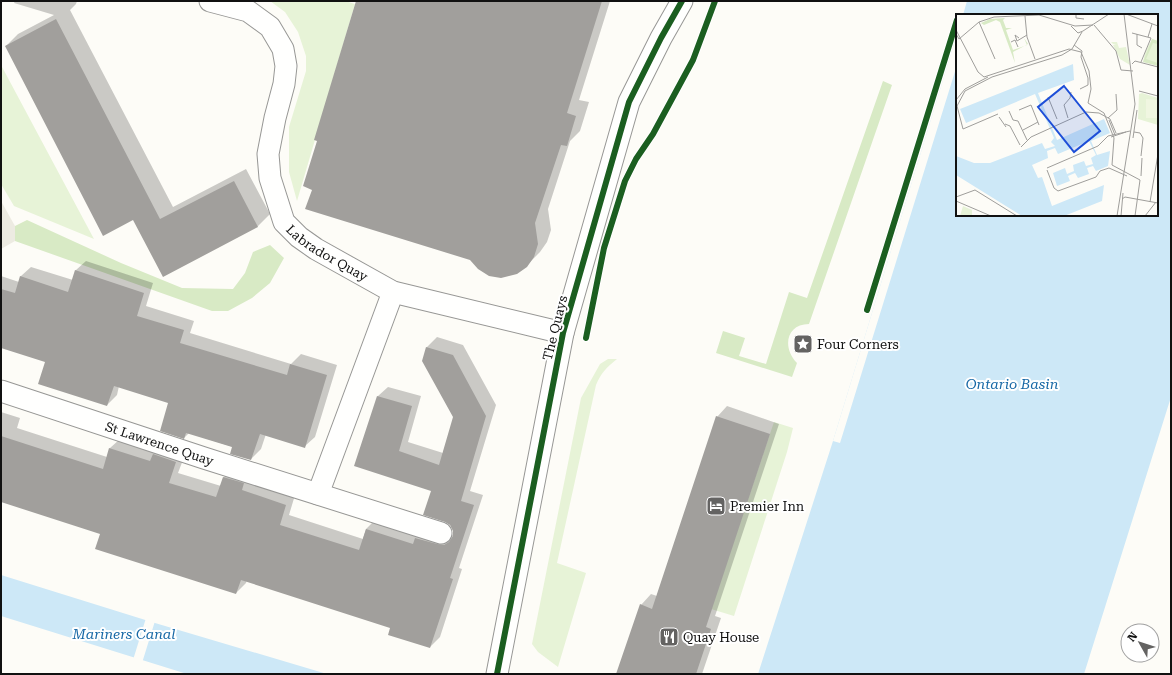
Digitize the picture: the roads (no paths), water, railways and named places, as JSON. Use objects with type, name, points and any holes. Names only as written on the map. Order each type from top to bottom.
[{"type":"street","name":"Labrador Quay","points":[[210,1],[248,11],[270,27],[282,49],[286,66],[284,84],[268,154],[270,178],[284,222],[299,237],[392,292],[563,333]]},
{"type":"street","name":"The Quays","points":[[497,674],[563,333],[629,102],[661,38],[682,1]]},
{"type":"street","points":[[318,494],[392,292]]},
{"type":"street","name":"St Lawrence Quay","points":[[1,390],[204,458],[441,533]]},
{"type":"water","name":"Ontario Basin","points":[[967,1],[1171,1],[1171,397],[1084,674],[758,674],[833,441],[956,37],[956,216],[1158,216],[1158,14],[963,14]]},
{"type":"water","name":"Mariners Canal","points":[[1,575],[327,674],[187,674],[1,616]]},
{"type":"place","name":"Four Corners","points":[[803,344]]},
{"type":"place","name":"Premier Inn","points":[[716,506]]},
{"type":"place","name":"Quay House","points":[[669,637]]}]
